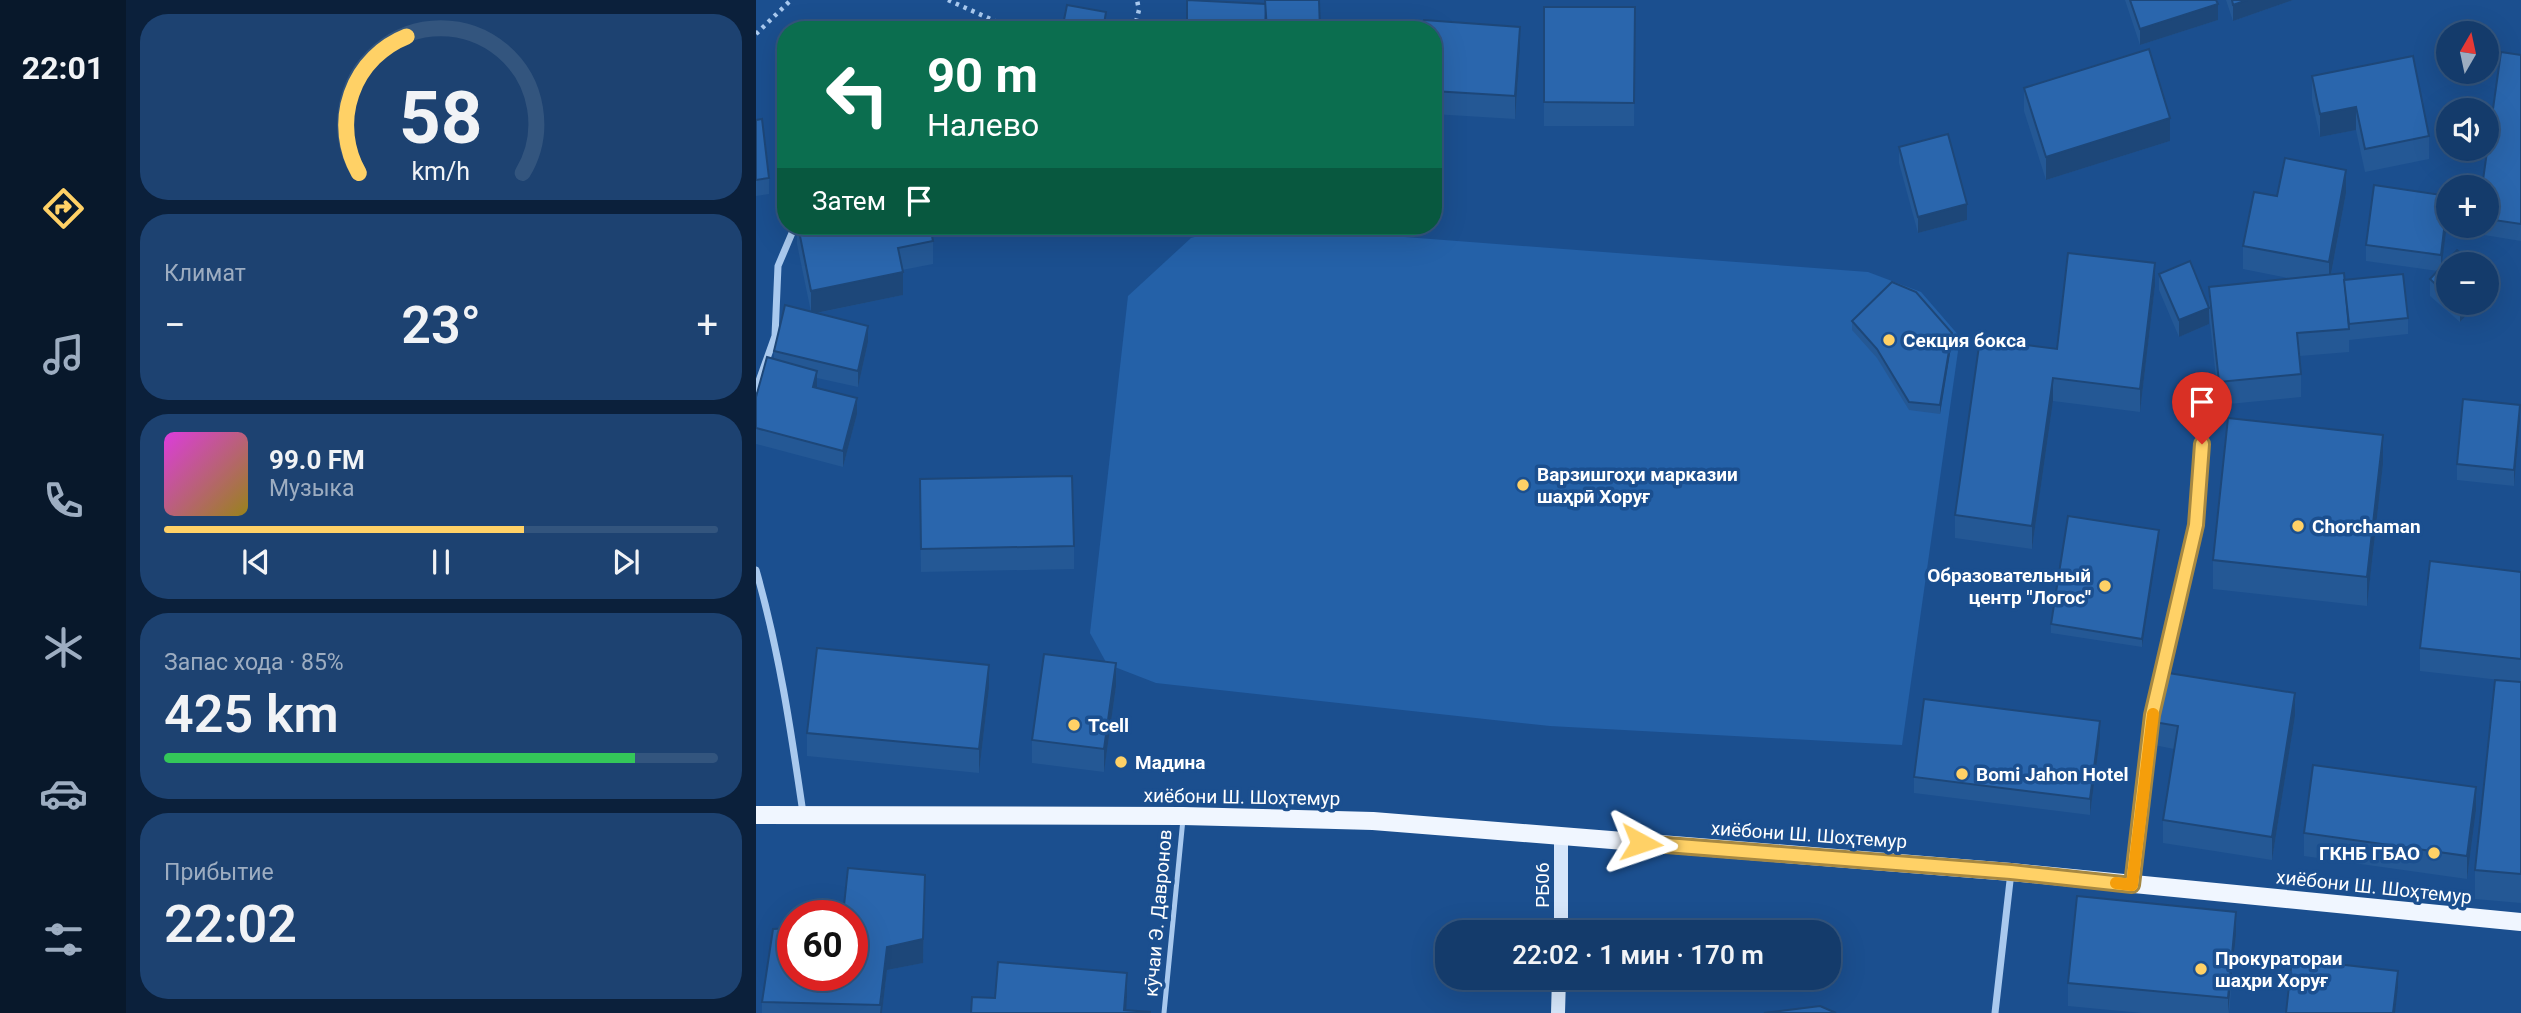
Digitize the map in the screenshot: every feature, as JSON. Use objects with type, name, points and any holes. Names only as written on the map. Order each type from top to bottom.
[{"type":"main road","name":"хиёбони Ш. Шоҳтемур","points":[[756,815],[1183,816],[1373,821],[2011,872],[2521,922]]},
{"type":"main road","name":"РБ06","points":[[1561,837],[1561,920]]},
{"type":"main road","points":[[1558,1013],[1559,990]]},
{"type":"street","points":[[756,389],[775,336],[778,265],[791,235]]},
{"type":"street","points":[[2132,885],[2152,715],[2196,525],[2206,390]]},
{"type":"street","points":[[756,570],[770,618],[789,719],[803,816]]},
{"type":"street","points":[[1995,1013],[2011,872]]},
{"type":"lane","name":"кӯчаи Э. Давронов","points":[[1164,1013],[1183,816]]},
{"type":"path","points":[[756,34],[792,0]]},
{"type":"path","points":[[948,0],[995,21]]},
{"type":"path","points":[[1136,21],[1138,0]]},
{"type":"shaded area","name":"Варзишгоҳи марказии шаҳрӣ Хоруғ","points":[[1202,235],[1378,235],[1868,272],[1921,292],[1960,337],[1902,745],[1550,726],[1156,683],[1107,664],[1090,633],[1128,296],[1191,238]]},
{"type":"building","points":[[1187,0],[1266,4],[1265,21],[1187,21]]},
{"type":"building","points":[[1265,0],[1319,0],[1320,21],[1266,21]]},
{"type":"building","points":[[2130,0],[2216,0],[2218,4],[2140,29]]},
{"type":"building","points":[[2232,0],[2247,0],[2233,5]]},
{"type":"building","points":[[1067,5],[1106,12],[1104,21],[1064,21]]},
{"type":"building","points":[[1544,7],[1635,7],[1634,103],[1544,102]]},
{"type":"building","points":[[1442,21],[1520,27],[1515,96],[1442,92]]},
{"type":"building","points":[[2149,49],[2170,118],[2046,157],[2024,88]]},
{"type":"building","points":[[2501,52],[2521,55],[2521,224],[2499,221],[2499,175],[2484,175],[2486,161],[2499,161],[2499,98],[2495,98],[2496,84],[2499,84]]},
{"type":"building","points":[[2413,56],[2429,136],[2365,149],[2356,107],[2320,114],[2312,76]]},
{"type":"building","points":[[762,119],[769,178],[756,180],[756,120]]},
{"type":"building","points":[[1948,134],[1967,204],[1918,217],[1899,147]]},
{"type":"building","points":[[2285,158],[2346,170],[2329,262],[2243,246],[2254,192],[2277,196]]},
{"type":"building","points":[[2374,185],[2436,194],[2436,238],[2443,238],[2441,252],[2436,252],[2436,254],[2366,245]]},
{"type":"building","points":[[800,235],[932,235],[933,241],[898,248],[903,272],[811,291]]},
{"type":"building","points":[[2068,253],[2155,263],[2140,389],[2053,378],[2032,526],[1955,515],[1980,339],[2057,349]]},
{"type":"building","points":[[2190,261],[2209,308],[2179,320],[2159,274]]},
{"type":"building","points":[[2344,273],[2349,329],[2297,333],[2301,374],[2219,382],[2209,287]]},
{"type":"building","points":[[2436,273],[2436,285],[2430,279]]},
{"type":"building","points":[[2403,274],[2408,318],[2349,324],[2344,280]]},
{"type":"building","points":[[1892,282],[1916,292],[1952,333],[1940,405],[1909,402],[1877,349],[1852,321]]},
{"type":"building","points":[[785,305],[868,326],[858,371],[774,351]]},
{"type":"building","points":[[767,357],[817,371],[813,387],[857,398],[843,451],[756,428],[756,397]]},
{"type":"building","points":[[2463,399],[2520,405],[2514,470],[2457,464]]},
{"type":"building","name":"Chorchaman","points":[[2228,418],[2383,435],[2367,577],[2213,560]]},
{"type":"building","points":[[1072,476],[1074,546],[921,549],[920,479]]},
{"type":"building","name":"Образовательный центр \"Логос\"","points":[[2068,516],[2159,530],[2142,639],[2051,624]]},
{"type":"building","points":[[2430,561],[2521,572],[2521,659],[2420,648]]},
{"type":"building","points":[[817,648],[989,665],[979,749],[807,733]]},
{"type":"building","name":"Tcell","points":[[1044,654],[1116,663],[1104,749],[1032,740]]},
{"type":"building","points":[[2162,672],[2295,693],[2272,837],[2163,820],[2178,726],[2154,722]]},
{"type":"building","points":[[2495,680],[2521,682],[2521,874],[2475,870]]},
{"type":"building","points":[[1924,699],[2100,721],[2090,799],[1914,777]]},
{"type":"building","points":[[2313,765],[2476,787],[2467,856],[2304,833]]},
{"type":"building","points":[[848,868],[925,875],[923,939],[887,947],[880,1005],[762,1002],[773,929],[777,929],[777,991],[868,991],[868,900],[845,900]]},
{"type":"building","points":[[2077,896],[2236,912],[2228,998],[2068,983]]},
{"type":"building","points":[[2292,959],[2398,971],[2393,1013],[2286,1013]]},
{"type":"building","points":[[998,962],[1127,973],[1124,1010],[1150,1013],[971,1013],[972,997],[995,998]]},
{"type":"building","points":[[1820,1006],[1836,1013],[1764,1013]]},
{"type":"slow traffic","points":[[2116,883],[2132,885],[2153,714]]},
{"type":"place","name":"Секция бокса","points":[[1889,340]]},
{"type":"place","name":"Варзишгоҳи марказии шаҳрӣ Хоруғ","points":[[1523,485]]},
{"type":"place","name":"Chorchaman","points":[[2298,526]]},
{"type":"place","name":"Образовательный центр \"Логос\"","points":[[2105,586]]},
{"type":"place","name":"Tcell","points":[[1074,725]]},
{"type":"place","name":"Мадина","points":[[1121,762]]},
{"type":"place","name":"Bomi Jahon Hotel","points":[[1962,774]]},
{"type":"place","name":"ГКНБ ГБАО","points":[[2434,853]]},
{"type":"place","name":"Прокуратораи шаҳри Хоруғ","points":[[2201,969]]},
{"type":"route","points":[[1641,843],[2011,872],[2132,885],[2152,715],[2196,525],[2202,444]]}]
